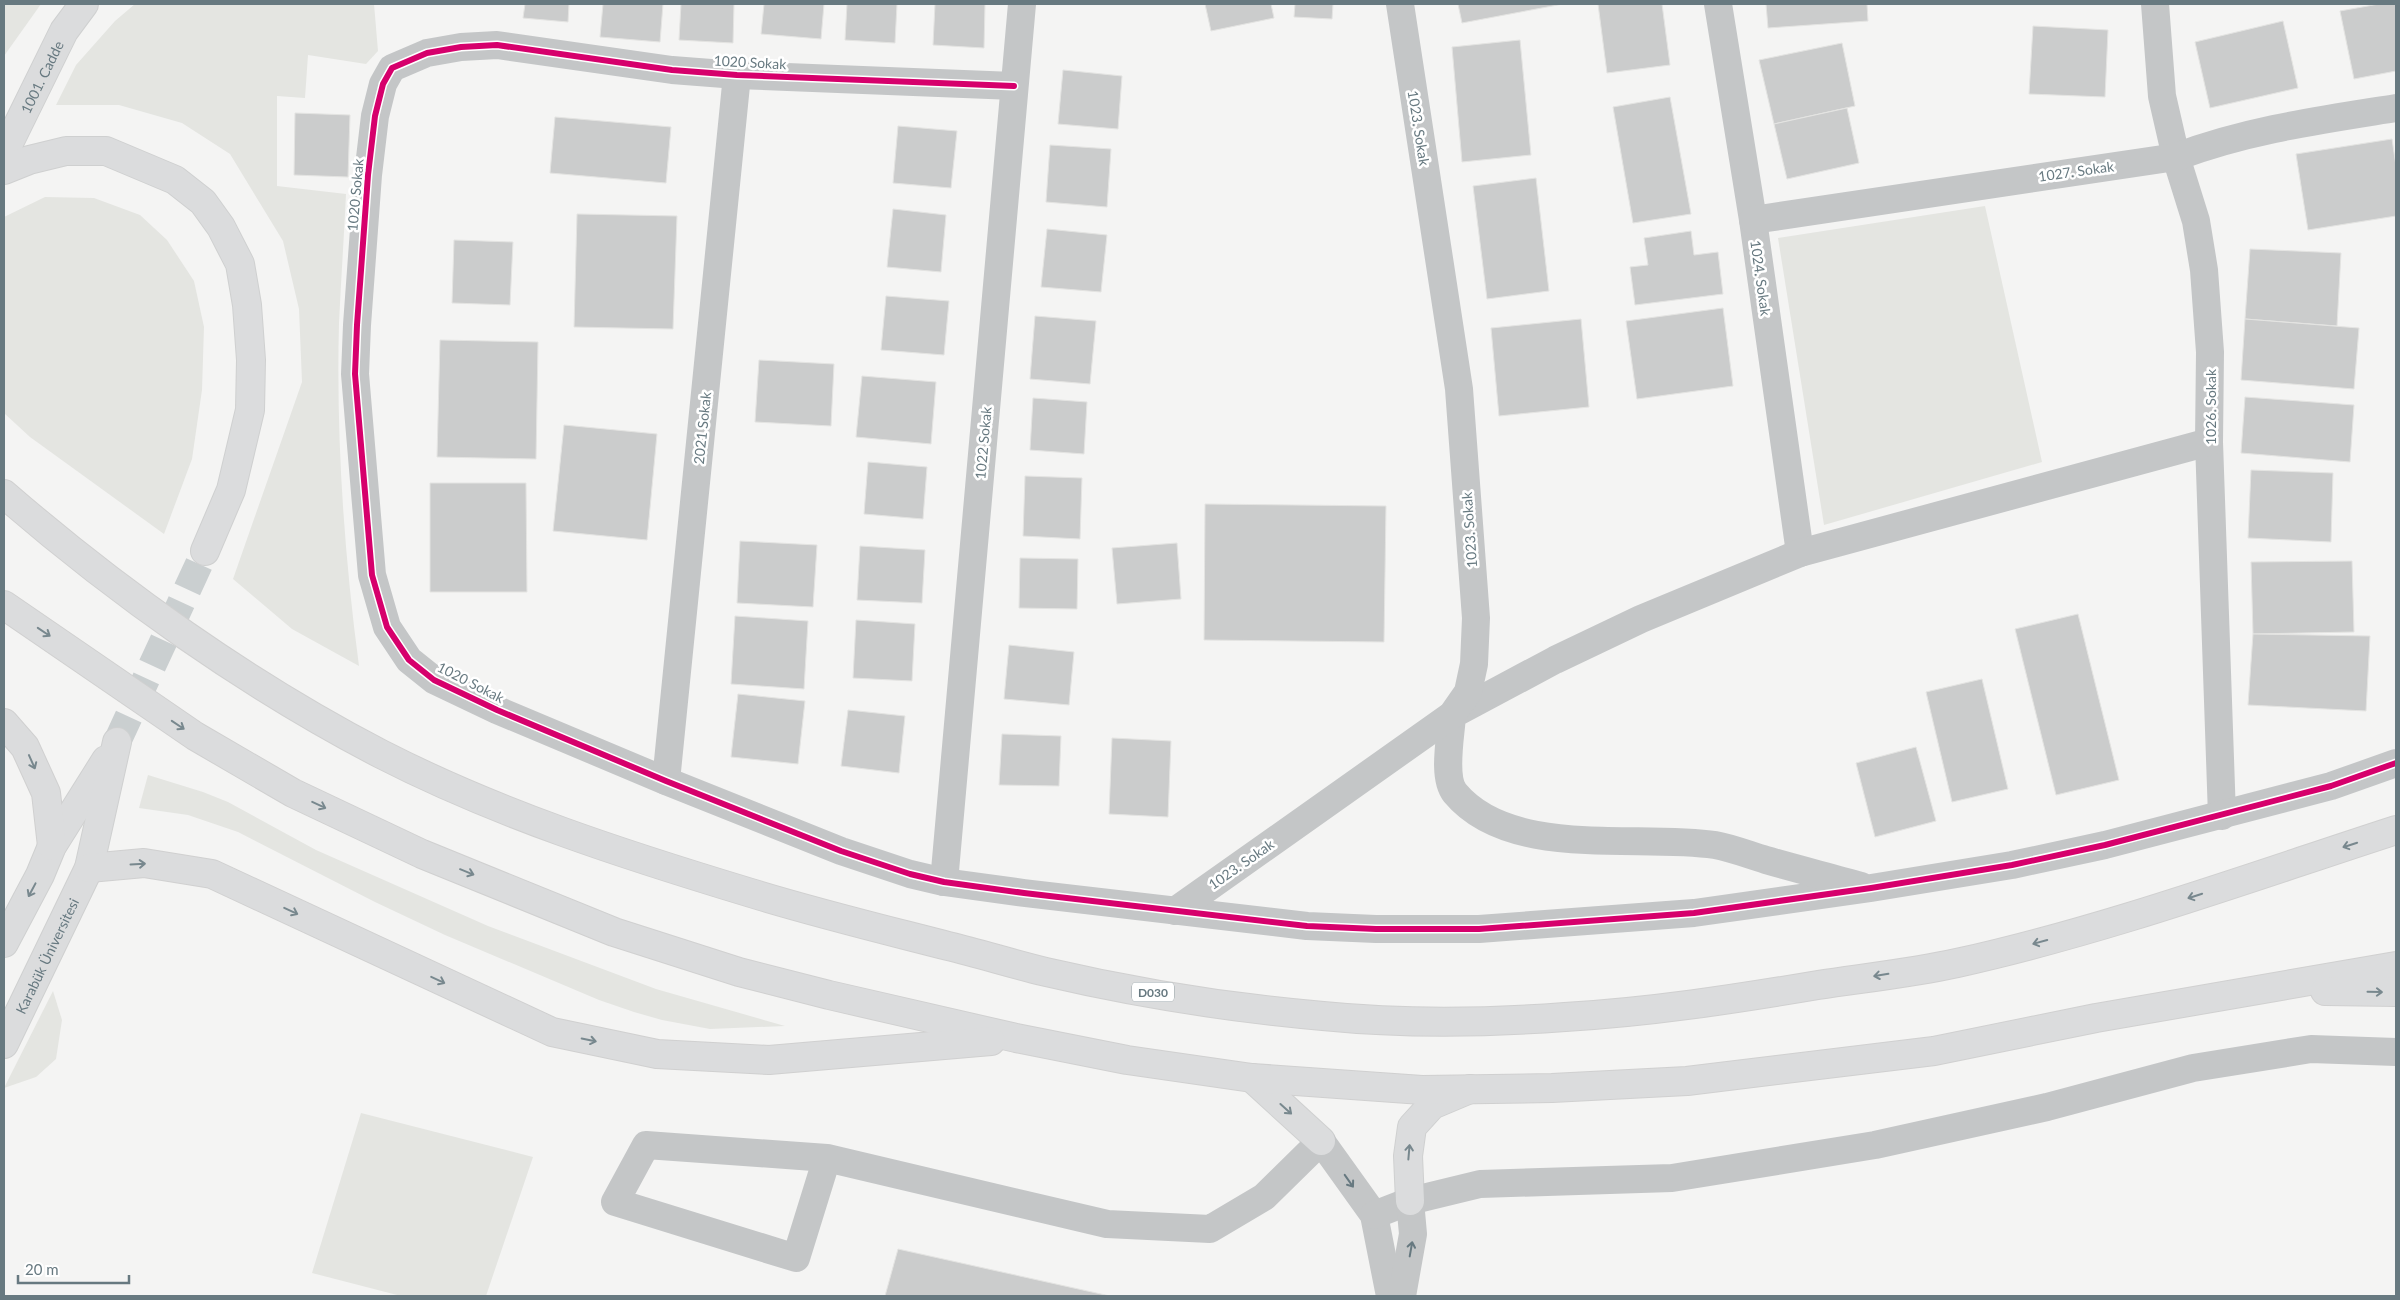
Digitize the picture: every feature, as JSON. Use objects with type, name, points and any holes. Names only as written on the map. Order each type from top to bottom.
[{"type":"main road","name":"1001. Cadde","points":[[4,153],[64,31],[84,4]]},
{"type":"main road","points":[[4,170],[29,160],[66,151],[106,151],[175,180],[203,202],[221,226],[240,264],[247,305],[251,360],[250,410],[231,490],[205,551]]},
{"type":"main road","name":"D030","points":[[4,494],[65,547],[186,634],[286,699],[382,754],[514,814],[624,853],[828,916],[1049,973],[1238,1006],[1324,1016],[1424,1022],[1501,1020],[1569,1017],[1673,1007],[1802,988],[1954,964],[2118,921],[2396,830]]},
{"type":"main road","points":[[4,605],[195,736],[293,793],[422,854],[614,932],[739,972],[829,996],[1016,1038],[1127,1060],[1252,1078],[1422,1090],[1552,1088],[1687,1081],[1904,1054],[2396,966]]},
{"type":"main road","points":[[4,722],[26,747],[46,793],[52,846],[40,876],[4,943]]},
{"type":"main road","name":"Karabük Üniversitesi","points":[[4,1044],[89,868],[117,742],[52,846]]},
{"type":"main road","points":[[52,846],[89,868],[144,863],[212,874],[552,1032],[656,1054],[769,1060],[1016,1038]]},
{"type":"main road","points":[[2256,990],[2396,992]]},
{"type":"main road","points":[[1252,1078],[1321,1141]]},
{"type":"main road","points":[[1410,1201],[1408,1156],[1412,1127],[1432,1105],[1470,1089]]},
{"type":"street","name":"1022 Sokak","points":[[944,882],[1022,4]]},
{"type":"street","name":"1023. Sokak","points":[[1175,911],[1452,715],[1468,692],[1474,664],[1476,618],[1459,389],[1400,4]]},
{"type":"street","name":"1024. Sokak","points":[[1718,4],[1753,220],[1800,553]]},
{"type":"street","name":"1026. Sokak","points":[[2155,4],[2162,96],[2176,157],[2196,221],[2204,270],[2210,352],[2209,442],[2222,816]]},
{"type":"street","name":"1020 Sokak","points":[[1014,86],[737,75],[633,65],[497,45],[461,46],[427,53],[392,68],[383,84],[375,116],[368,175],[355,374],[372,576],[386,627],[409,660],[434,680],[497,710],[666,782],[841,851],[944,882],[1307,926],[1376,929],[1479,929],[1694,913],[1871,888],[2012,865],[2105,845],[2331,786],[2396,763]]},
{"type":"street","name":"2021 Sokak","points":[[666,782],[737,75]]},
{"type":"street","name":"1027. Sokak","points":[[1753,220],[2176,157],[2212,143],[2274,128],[2396,108]]},
{"type":"street","points":[[1871,888],[1717,845],[1681,841],[1622,842],[1548,836],[1496,822],[1469,806],[1454,791],[1448,773],[1452,715],[1555,660],[1641,619],[1800,553],[2209,442]]},
{"type":"street","points":[[1374,1215],[1410,1201],[1480,1184],[1672,1178],[1875,1145],[2047,1108],[2193,1068],[2311,1049],[2396,1052]]},
{"type":"street","points":[[828,1158],[796,1258],[615,1202],[646,1145],[828,1158],[1107,1224],[1210,1229],[1264,1197],[1321,1141],[1374,1215],[1390,1296]]},
{"type":"street","points":[[1402,1296],[1413,1234],[1410,1201]]},
{"type":"shaded area","points":[[4,4],[41,4],[4,56]]},
{"type":"shaded area","points":[[135,4],[374,4],[378,51],[366,64],[308,55],[305,98],[277,96],[277,186],[346,194],[338,366],[340,452],[345,538],[359,666],[292,629],[233,579],[302,382],[299,309],[283,241],[230,154],[182,123],[119,105],[56,105],[76,65],[115,21]]},
{"type":"shaded area","points":[[45,197],[94,198],[140,215],[167,240],[194,281],[204,327],[202,390],[192,459],[164,534],[30,437],[4,413],[4,217]]},
{"type":"shaded area","points":[[1985,206],[2042,462],[1824,525],[1778,238]]},
{"type":"shaded area","points":[[148,775],[228,802],[316,850],[488,926],[656,989],[785,1026],[710,1029],[662,1020],[599,1000],[445,935],[375,902],[238,832],[188,815],[139,808]]},
{"type":"shaded area","points":[[53,991],[62,1020],[56,1059],[36,1077],[4,1088]]},
{"type":"shaded area","points":[[361,1113],[533,1157],[486,1296],[401,1296],[312,1273]]},
{"type":"building","points":[[525,4],[569,4],[568,22],[523,18]]},
{"type":"building","points":[[603,4],[663,4],[660,42],[600,37]]},
{"type":"building","points":[[681,4],[734,4],[733,43],[679,40]]},
{"type":"building","points":[[764,4],[824,4],[821,39],[761,34]]},
{"type":"building","points":[[847,4],[897,4],[895,43],[845,40]]},
{"type":"building","points":[[935,4],[985,4],[984,48],[933,45]]},
{"type":"building","points":[[1205,4],[1271,4],[1274,18],[1211,31]]},
{"type":"building","points":[[1295,4],[1333,4],[1332,19],[1294,17]]},
{"type":"building","points":[[1458,4],[1563,4],[1462,23]]},
{"type":"building","points":[[1598,4],[1662,4],[1670,65],[1607,73]]},
{"type":"building","points":[[1766,4],[1867,4],[1868,21],[1768,28]]},
{"type":"building","points":[[2379,4],[2396,4],[2396,71],[2354,79],[2340,11]]},
{"type":"building","points":[[2283,21],[2298,88],[2210,108],[2195,42]]},
{"type":"building","points":[[2033,26],[2108,30],[2105,97],[2029,94]]},
{"type":"building","points":[[1520,40],[1531,155],[1462,162],[1452,47]]},
{"type":"building","points":[[1842,43],[1855,106],[1774,124],[1759,60]]},
{"type":"building","points":[[1063,70],[1122,76],[1118,129],[1058,124]]},
{"type":"building","points":[[1670,97],[1691,214],[1633,223],[1613,107]]},
{"type":"building","points":[[1847,108],[1859,163],[1787,179],[1774,124]]},
{"type":"building","points":[[295,113],[350,115],[348,177],[294,175]]},
{"type":"building","points":[[555,117],[671,127],[666,183],[550,173]]},
{"type":"building","points":[[898,126],[957,131],[951,188],[893,183]]},
{"type":"building","points":[[2392,139],[2396,166],[2396,216],[2308,230],[2296,154]]},
{"type":"building","points":[[1050,145],[1111,149],[1107,207],[1046,202]]},
{"type":"building","points":[[1536,178],[1549,291],[1487,299],[1473,186]]},
{"type":"building","points":[[893,209],[946,215],[941,272],[887,267]]},
{"type":"building","points":[[577,214],[677,216],[673,329],[574,327]]},
{"type":"building","points":[[1047,229],[1107,235],[1101,292],[1041,287]]},
{"type":"building","points":[[1691,231],[1694,255],[1718,252],[1723,294],[1635,305],[1630,267],[1648,265],[1644,238]]},
{"type":"building","points":[[454,240],[513,242],[510,305],[452,303]]},
{"type":"building","points":[[2250,249],[2341,253],[2337,326],[2245,319]]},
{"type":"building","points":[[886,296],[949,301],[944,355],[881,350]]},
{"type":"building","points":[[1723,308],[1733,386],[1637,399],[1626,321]]},
{"type":"building","points":[[1035,316],[1096,321],[1090,384],[1030,379]]},
{"type":"building","points":[[1581,319],[1589,407],[1499,416],[1491,328]]},
{"type":"building","points":[[2245,319],[2359,328],[2354,389],[2241,380]]},
{"type":"building","points":[[440,340],[538,342],[536,459],[437,457]]},
{"type":"building","points":[[759,360],[834,364],[831,426],[755,422]]},
{"type":"building","points":[[862,376],[936,382],[931,444],[856,437]]},
{"type":"building","points":[[2245,397],[2354,405],[2350,462],[2241,453]]},
{"type":"building","points":[[1033,398],[1087,402],[1084,454],[1030,450]]},
{"type":"building","points":[[564,425],[657,434],[647,540],[553,531]]},
{"type":"building","points":[[868,462],[927,467],[923,519],[864,514]]},
{"type":"building","points":[[2251,470],[2333,473],[2331,542],[2248,538]]},
{"type":"building","points":[[1025,476],[1082,478],[1080,539],[1023,536]]},
{"type":"building","points":[[430,483],[526,483],[527,592],[430,592]]},
{"type":"building","points":[[1205,504],[1386,506],[1384,642],[1204,640]]},
{"type":"building","points":[[740,541],[817,545],[813,607],[737,603]]},
{"type":"building","points":[[1177,543],[1181,599],[1117,604],[1112,548]]},
{"type":"building","points":[[860,546],[925,550],[922,603],[857,600]]},
{"type":"building","points":[[1020,558],[1078,559],[1077,609],[1019,608]]},
{"type":"building","points":[[2352,561],[2354,632],[2253,634],[2251,562]]},
{"type":"building","points":[[2078,614],[2119,780],[2056,795],[2015,629]]},
{"type":"building","points":[[735,616],[808,621],[804,689],[731,684]]},
{"type":"building","points":[[856,620],[915,624],[912,681],[853,678]]},
{"type":"building","points":[[2253,634],[2370,636],[2366,711],[2248,705]]},
{"type":"building","points":[[1009,645],[1074,652],[1069,705],[1004,699]]},
{"type":"building","points":[[1982,679],[2008,789],[1952,802],[1926,692]]},
{"type":"building","points":[[738,694],[805,701],[798,764],[731,757]]},
{"type":"building","points":[[848,710],[905,716],[899,773],[841,766]]},
{"type":"building","points":[[1002,734],[1061,736],[1059,786],[999,785]]},
{"type":"building","points":[[1112,738],[1171,741],[1168,817],[1109,814]]},
{"type":"building","points":[[1916,747],[1936,821],[1875,837],[1856,763]]},
{"type":"building","points":[[898,1249],[1110,1296],[885,1296]]},
{"type":"tunnel","points":[[117,742],[205,551]]},
{"type":"cycle path","points":[[1014,86],[737,75],[672,70],[497,45],[461,47],[427,53],[392,68],[383,84],[375,116],[368,175],[355,374],[372,575],[387,627],[409,660],[434,680],[497,710],[666,781],[841,851],[910,874],[944,882],[1024,893],[1307,926],[1376,929],[1479,929],[1694,913],[1871,888],[2012,865],[2105,845],[2331,786],[2396,763]]}]
